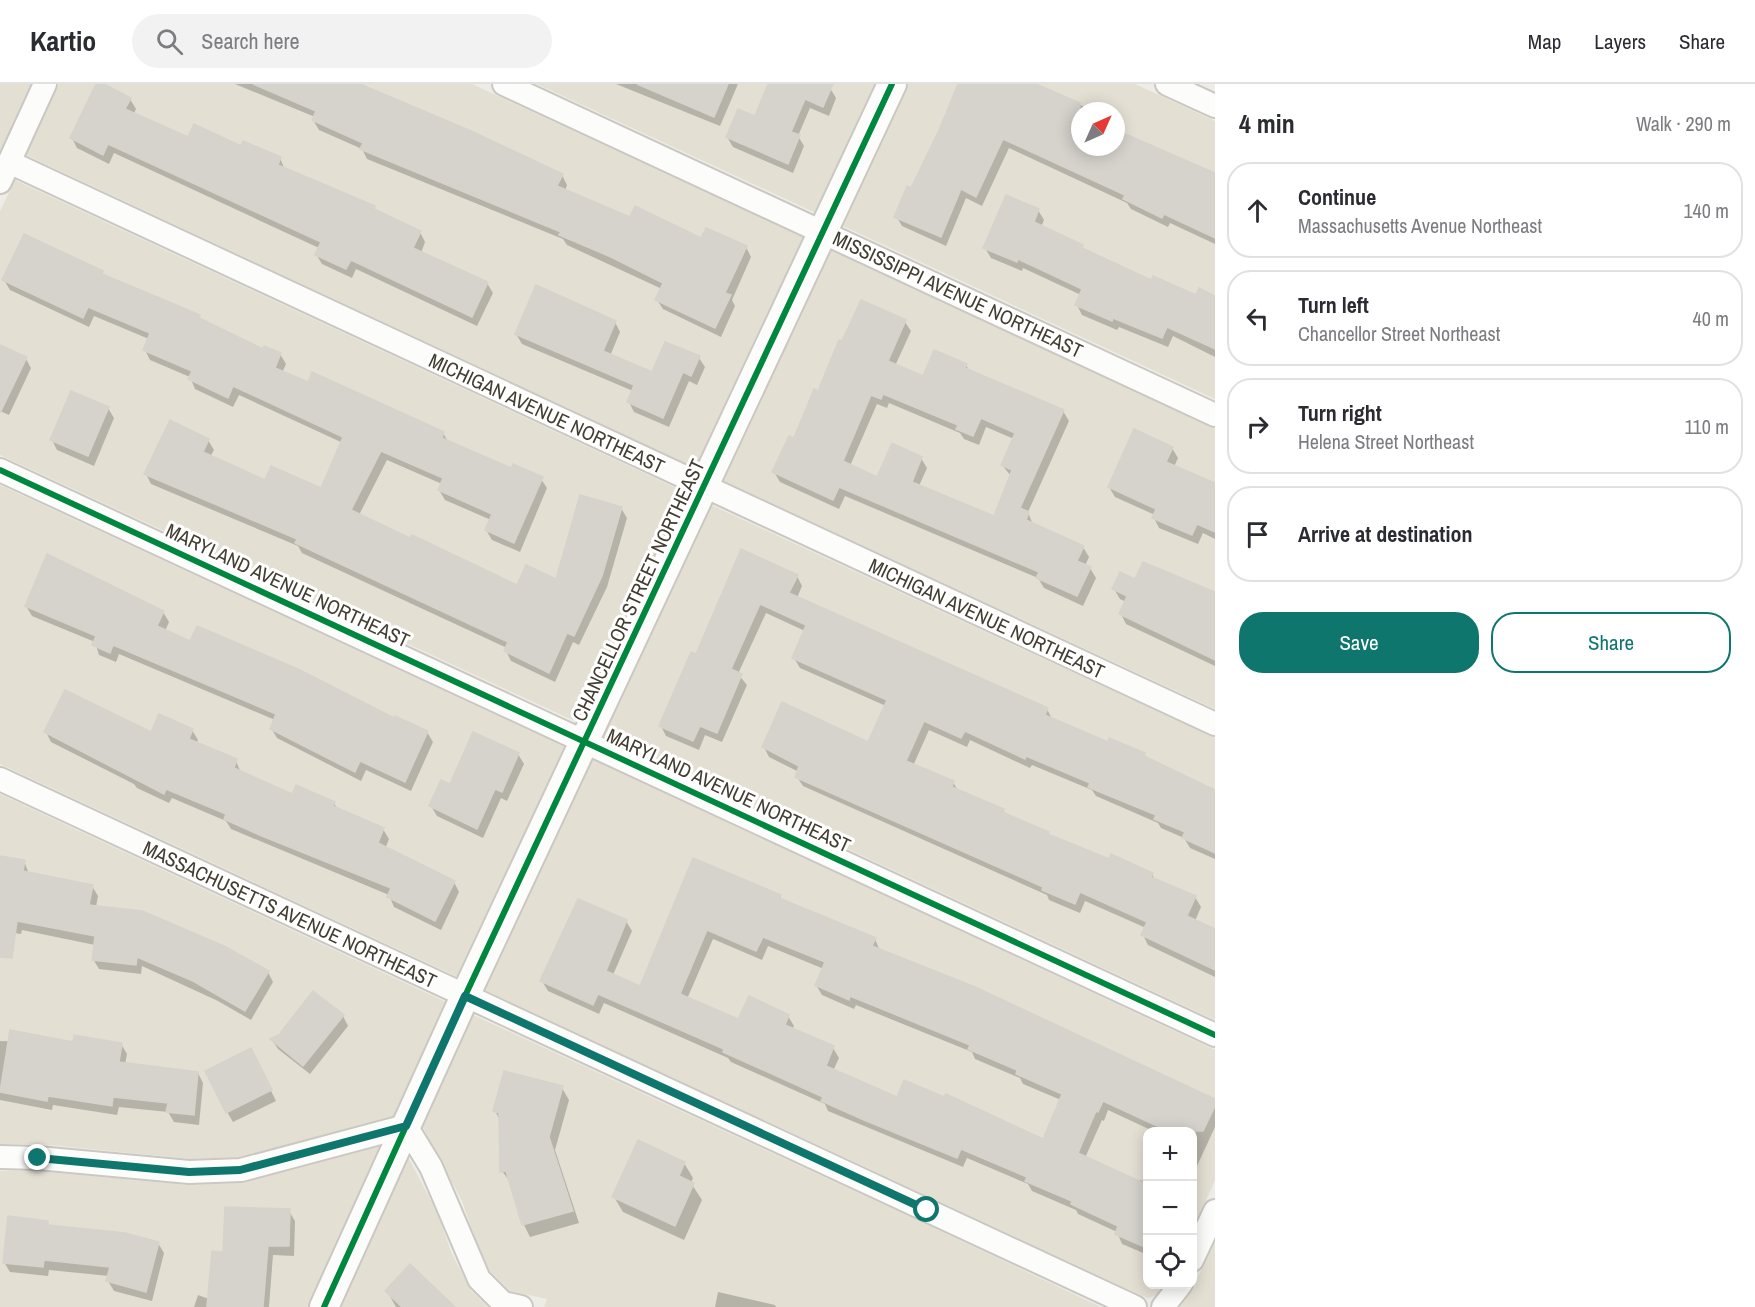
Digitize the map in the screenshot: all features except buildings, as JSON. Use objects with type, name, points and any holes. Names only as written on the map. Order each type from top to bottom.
[{"type":"street","points":[[5,172],[45,84]]},
{"type":"street","name":"MISSISSIPPI AVENUE NORTHEAST","points":[[504,84],[1215,415]]},
{"type":"street","name":"CHANCELLOR STREET NORTHEAST","points":[[324,1307],[465,996],[586,742],[892,84]]},
{"type":"street","points":[[1167,84],[1215,106]]},
{"type":"street","name":"MICHIGAN AVENUE NORTHEAST","points":[[5,172],[704,486],[1215,723]]},
{"type":"street","name":"MARYLAND AVENUE NORTHEAST","points":[[0,470],[1215,1035]]},
{"type":"street","name":"MASSACHUSETTS AVENUE NORTHEAST","points":[[0,779],[1135,1307]]},
{"type":"street","points":[[0,1158],[38,1158],[189,1172],[240,1170],[406,1126],[431,1167],[480,1279],[503,1303],[521,1307]]},
{"type":"street","points":[[1197,1249],[1215,1211]]},
{"type":"street","points":[[1163,1307],[1177,1289]]},
{"type":"shaded area","points":[[0,84],[32,84],[0,153]]},
{"type":"shaded area","points":[[59,84],[472,84],[807,239],[698,469],[26,155]]},
{"type":"shaded area","points":[[537,84],[879,84],[818,214]]},
{"type":"shaded area","points":[[906,84],[1135,84],[1215,121],[1215,399],[841,225]]},
{"type":"shaded area","points":[[15,180],[687,493],[581,724],[0,455],[0,211]]},
{"type":"shaded area","points":[[830,249],[1215,429],[1215,709],[720,479]]},
{"type":"shaded area","points":[[0,485],[569,749],[460,978],[0,764]]},
{"type":"shaded area","points":[[709,504],[1215,738],[1215,1020],[603,735]]},
{"type":"shaded area","points":[[592,759],[1215,1050],[1215,1180],[1197,1221],[1197,1127],[1143,1127],[1143,1289],[1163,1289],[1158,1295],[1148,1298],[482,989]]},
{"type":"shaded area","points":[[0,794],[448,1003],[398,1116],[240,1157],[191,1159],[40,1144],[0,1144]]},
{"type":"shaded area","points":[[471,1014],[1101,1307],[544,1307],[547,1299],[510,1291],[490,1271],[475,1239],[462,1201],[421,1124]]},
{"type":"shaded area","points":[[384,1145],[310,1307],[0,1307],[0,1171],[36,1171],[187,1185],[240,1183]]},
{"type":"shaded area","points":[[407,1155],[438,1214],[451,1252],[470,1289],[488,1307],[337,1307]]},
{"type":"shaded area","points":[[1215,1240],[1215,1307],[1180,1307],[1192,1289],[1197,1289],[1197,1279]]},
{"type":"cycle path","points":[[324,1307],[465,996],[892,84]]},
{"type":"cycle path","points":[[0,470],[1215,1035]]},
{"type":"route","points":[[38,1158],[189,1172],[240,1170],[406,1126],[465,996],[927,1210]]}]
